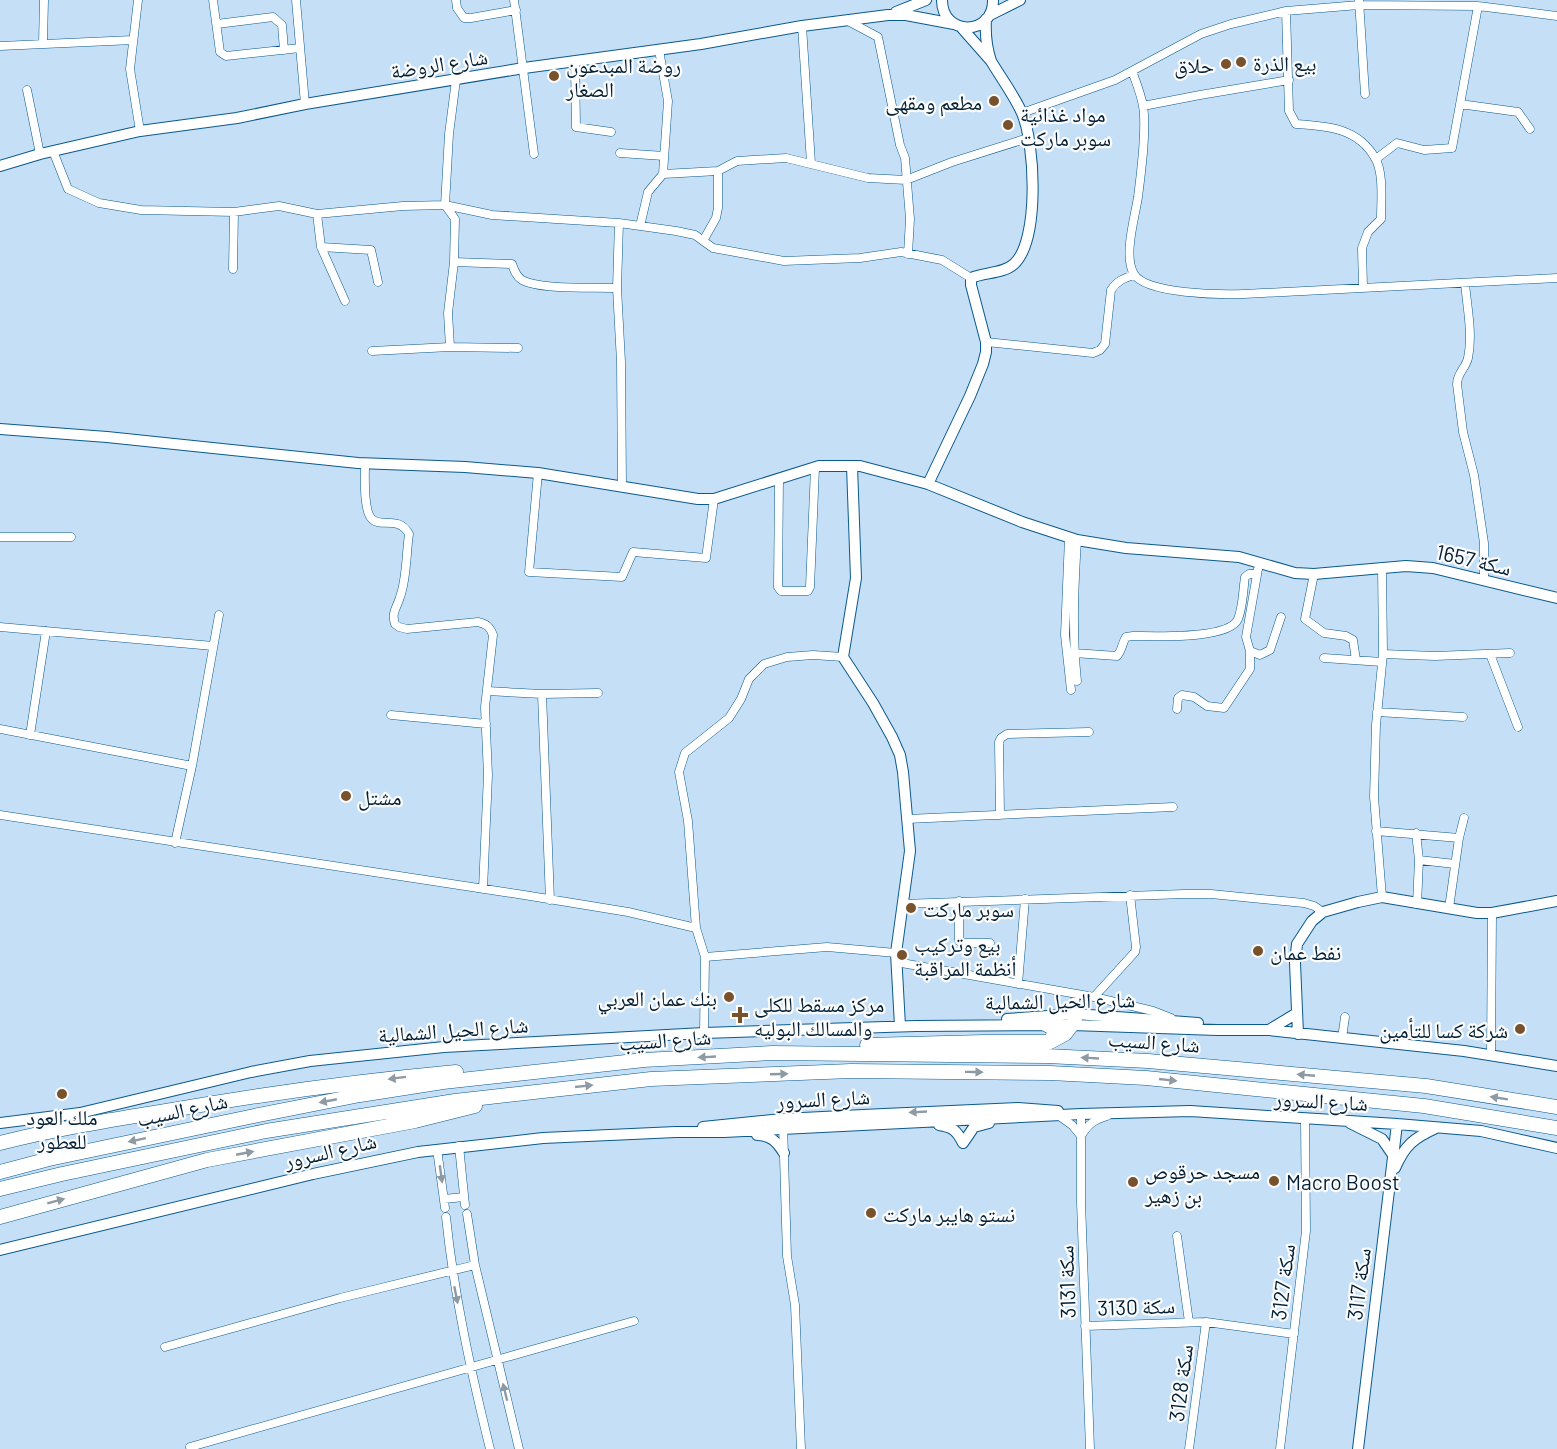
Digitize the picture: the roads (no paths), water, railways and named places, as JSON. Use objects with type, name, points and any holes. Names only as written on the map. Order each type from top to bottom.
[{"type":"highway","points":[[772,1053],[785,1048],[1050,1042],[1065,1034],[1074,1020]]},
{"type":"highway","points":[[1047,1025],[1055,1032],[1050,1042]]},
{"type":"highway","name":"شارع السيب","points":[[0,1172],[49,1159],[360,1095],[443,1082],[644,1060],[772,1053],[1047,1056],[1148,1061],[1426,1086],[1557,1107]]},
{"type":"highway","points":[[0,1143],[48,1130],[238,1099],[401,1077],[522,1065],[644,1060]]},
{"type":"highway","name":"شارع السيب","points":[[0,1189],[266,1131],[455,1101],[651,1079],[851,1071],[1050,1073],[1146,1078],[1424,1106],[1557,1128]]},
{"type":"highway","points":[[0,1217],[207,1160],[415,1120],[526,1093]]},
{"type":"highway","points":[[1514,1121],[1524,1127],[1557,1134]]},
{"type":"street","points":[[42,43],[44,0]]},
{"type":"street","points":[[138,0],[130,69],[140,131]]},
{"type":"street","points":[[213,0],[220,52],[226,56],[300,48]]},
{"type":"street","points":[[296,0],[305,104]]},
{"type":"street","points":[[456,0],[465,18],[516,10]]},
{"type":"street","points":[[514,0],[534,154]]},
{"type":"street","name":"شارع الروضة","points":[[888,15],[926,0]]},
{"type":"street","points":[[53,151],[68,189],[99,203],[141,210],[234,212],[279,206],[317,214],[404,206],[445,205],[492,215],[619,223],[676,231],[695,235],[713,248],[784,261],[860,258],[901,252],[942,260],[971,278],[1008,268],[1015,264],[1022,254],[1032,209],[1033,170],[1022,113],[991,61],[944,13],[942,0]]},
{"type":"street","points":[[991,61],[986,39],[988,17],[993,0]]},
{"type":"street","points":[[957,26],[979,25],[988,17],[1020,0]]},
{"type":"street","points":[[1359,3],[1365,94]]},
{"type":"street","points":[[1022,113],[1115,80],[1201,34],[1231,24],[1286,11],[1359,3],[1478,6],[1557,15]]},
{"type":"street","points":[[1376,159],[1397,143],[1424,150],[1452,148],[1478,6]]},
{"type":"street","points":[[1286,11],[1288,111],[1296,124],[1326,126],[1356,136],[1376,159],[1381,187],[1381,219],[1368,232],[1362,248],[1363,287]]},
{"type":"street","name":"شارع الروضة","points":[[0,166],[40,154],[140,131],[237,118],[305,104],[524,68],[659,51],[802,26],[888,15],[906,15],[957,26]]},
{"type":"street","points":[[217,24],[273,17],[282,25],[284,50]]},
{"type":"street","points":[[847,21],[878,38],[900,145],[905,158],[910,219],[908,254]]},
{"type":"street","points":[[802,26],[811,163]]},
{"type":"street","points":[[0,46],[133,40]]},
{"type":"street","points":[[640,226],[648,192],[663,174],[668,101],[659,51]]},
{"type":"street","points":[[575,63],[576,127],[610,132]]},
{"type":"street","points":[[1132,71],[1143,106],[1143,149],[1130,246],[1130,265],[1134,276],[1146,284],[1207,295],[1557,278]]},
{"type":"street","points":[[450,347],[448,313],[454,262],[455,219],[445,205],[449,134],[456,80]]},
{"type":"street","points":[[1143,106],[1200,94],[1289,80]]},
{"type":"street","points":[[27,90],[40,154]]},
{"type":"street","points":[[1460,104],[1518,112],[1530,129]]},
{"type":"street","points":[[663,174],[718,171],[737,160],[786,158],[867,178],[906,180],[952,162],[1028,138]]},
{"type":"street","points":[[620,153],[664,156]]},
{"type":"street","points":[[703,241],[716,218],[718,171]]},
{"type":"street","points":[[233,269],[234,212]]},
{"type":"street","points":[[317,214],[321,247],[345,301]]},
{"type":"street","points":[[619,223],[617,288],[621,362],[622,487]]},
{"type":"street","points":[[321,247],[371,250],[378,282]]},
{"type":"street","points":[[454,262],[512,264],[516,274],[522,280],[539,285],[617,288]]},
{"type":"street","points":[[986,342],[1093,353],[1100,350],[1105,344],[1111,290],[1124,278],[1134,276]]},
{"type":"street","points":[[928,484],[979,374],[986,352],[986,342],[972,293],[971,278]]},
{"type":"street","points":[[1465,283],[1469,356],[1457,379],[1457,384],[1463,432],[1474,475],[1484,543],[1484,581]]},
{"type":"street","points":[[372,351],[450,347],[518,348]]},
{"type":"street","points":[[0,429],[107,437],[365,464],[465,467],[538,473],[698,499],[714,499],[706,558],[633,552],[622,577],[530,572],[538,473]]},
{"type":"street","points":[[365,464],[369,516],[376,522],[398,524],[406,528],[409,534],[403,587],[400,599],[393,611],[395,624],[407,629],[478,622],[486,623],[493,635],[487,691],[488,775],[483,889]]},
{"type":"street","points":[[852,466],[856,578],[843,657],[873,703],[900,755],[910,851],[896,958],[900,1026]]},
{"type":"street","name":"سكة 1657","points":[[714,499],[814,468],[852,466],[928,484],[979,506],[1073,539],[1126,548],[1239,557],[1258,567],[1314,574],[1382,567],[1433,568],[1557,598]]},
{"type":"street","points":[[779,479],[778,587],[781,591],[808,591],[810,587],[814,468]]},
{"type":"street","points":[[0,537],[71,537]]},
{"type":"street","points":[[1073,539],[1074,653],[1077,681]]},
{"type":"street","points":[[1071,690],[1065,635],[1073,539]]},
{"type":"street","points":[[1074,653],[1117,656],[1121,653],[1122,643],[1126,637],[1181,636],[1222,631],[1233,626],[1238,619],[1245,577],[1258,567]]},
{"type":"street","points":[[1177,709],[1178,698],[1182,695],[1194,698],[1207,706],[1224,708],[1250,669],[1250,651],[1246,637],[1258,567]]},
{"type":"street","points":[[1382,567],[1382,658],[1374,760],[1376,831],[1382,897]]},
{"type":"street","points":[[1314,574],[1305,619],[1324,633],[1346,636],[1353,640],[1356,660]]},
{"type":"street","points":[[175,843],[192,766],[219,615]]},
{"type":"street","points":[[1250,651],[1260,655],[1270,650],[1281,617]]},
{"type":"street","points":[[0,627],[213,646]]},
{"type":"street","points":[[30,735],[46,631]]},
{"type":"street","points":[[1324,658],[1356,660],[1510,653]]},
{"type":"street","points":[[1490,654],[1518,727]]},
{"type":"street","points":[[704,1033],[705,957],[696,928],[688,820],[679,772],[685,753],[729,717],[741,699],[749,679],[764,664],[787,657],[813,655],[843,657]]},
{"type":"street","points":[[487,691],[542,694],[598,693]]},
{"type":"street","points":[[542,694],[550,900]]},
{"type":"street","points":[[1377,712],[1463,717]]},
{"type":"street","points":[[391,714],[486,724]]},
{"type":"street","points":[[0,729],[192,766]]},
{"type":"street","points":[[1000,815],[999,742],[1001,738],[1006,734],[1089,732]]},
{"type":"street","points":[[907,819],[1173,807]]},
{"type":"street","points":[[0,815],[628,912],[696,928]]},
{"type":"street","points":[[1449,908],[1464,818]]},
{"type":"street","points":[[1376,831],[1459,838]]},
{"type":"street","points":[[1416,833],[1419,860],[1417,903]]},
{"type":"street","points":[[1419,860],[1455,864]]},
{"type":"street","points":[[902,904],[1211,894],[1304,903],[1323,912]]},
{"type":"street","points":[[1094,997],[1135,952],[1130,895]]},
{"type":"street","points":[[1295,1033],[1297,944],[1312,921],[1323,912],[1382,897],[1492,913],[1557,901]]},
{"type":"street","points":[[1018,984],[1025,899]]},
{"type":"street","points":[[959,901],[958,940],[961,943],[990,943]]},
{"type":"street","points":[[1491,1056],[1492,913]]},
{"type":"street","points":[[705,957],[827,946],[1094,997],[1153,1011],[1179,1021]]},
{"type":"street","points":[[1074,1020],[1075,994]]},
{"type":"street","points":[[1269,1030],[1297,1013]]},
{"type":"street","points":[[1297,1013],[1317,1036]]},
{"type":"street","points":[[1342,1038],[1345,1017]]},
{"type":"street","name":"شارع الحيل الشمالية","points":[[916,1026],[948,1021],[1146,1018],[1240,1029]]},
{"type":"street","name":"شارع الحيل الشمالية","points":[[0,1123],[80,1113],[251,1072],[310,1061],[444,1047],[704,1033],[900,1026],[1047,1025],[1074,1020],[1216,1030],[1269,1030],[1557,1066]]},
{"type":"street","name":"شارع السرور","points":[[0,1250],[313,1174],[459,1146],[534,1138],[724,1132],[783,1124],[1018,1108],[1081,1114]]},
{"type":"street","name":"شارع السرور","points":[[676,1132],[720,1124],[840,1126],[1190,1111],[1480,1131],[1557,1148]]},
{"type":"street","points":[[1058,1115],[1072,1125],[1081,1136],[1093,1121],[1114,1113]]},
{"type":"street","name":"سكة 3131","points":[[1081,1114],[1090,1449]]},
{"type":"street","points":[[840,1126],[850,1130],[940,1125],[951,1127],[963,1143],[974,1127],[1003,1118]]},
{"type":"street","name":"سكة 3127","points":[[1280,1449],[1306,1231],[1305,1118]]},
{"type":"street","points":[[1344,1120],[1375,1134],[1389,1146],[1393,1155]]},
{"type":"street","points":[[783,1124],[787,1256],[795,1305],[801,1449]]},
{"type":"street","name":"سكة 3117","points":[[1358,1449],[1397,1124]]},
{"type":"street","points":[[1391,1176],[1408,1145],[1417,1137],[1437,1127]]},
{"type":"street","points":[[724,1132],[736,1136],[769,1136],[777,1142],[784,1153]]},
{"type":"street","points":[[459,1146],[465,1205],[475,1265],[519,1449]]},
{"type":"street","points":[[437,1149],[451,1271],[470,1367],[490,1449]]},
{"type":"street","points":[[445,1208],[465,1205]]},
{"type":"street","name":"سكة 3130","points":[[1177,1236],[1189,1322]]},
{"type":"street","points":[[165,1347],[340,1298],[475,1265]]},
{"type":"street","points":[[190,1447],[634,1321]]},
{"type":"street","name":"سكة 3130","points":[[1085,1326],[1206,1322],[1294,1335]]},
{"type":"street","name":"سكة 3128","points":[[1189,1449],[1206,1322]]},
{"type":"place","name":"بيع الذرة","points":[[1241,62]]},
{"type":"place","name":"حلاق","points":[[1226,64]]},
{"type":"place","name":"روضة المبدعون الصغار","points":[[554,76]]},
{"type":"place","name":"مطعم ومقهى","points":[[994,101]]},
{"type":"place","name":"مواد غذائية سوبر ماركت","points":[[1008,125]]},
{"type":"place","name":"مشتل","points":[[346,796]]},
{"type":"place","name":"سوبر ماركت","points":[[911,908]]},
{"type":"place","name":"نفط عمان","points":[[1258,951]]},
{"type":"place","name":"بيع وتركيب أنظمة المراقبة","points":[[902,955]]},
{"type":"place","name":"بنك عمان العربي","points":[[729,997]]},
{"type":"place","name":"مركز مسقط للكلى والمسالك البوليه","points":[[740,1015]]},
{"type":"place","name":"شركة كسا للتأمين","points":[[1520,1029]]},
{"type":"place","name":"ملك العود للعطور","points":[[62,1094]]},
{"type":"place","name":"Macro Boost","points":[[1274,1181]]},
{"type":"place","name":"مسجد حرقوص بن زهير","points":[[1133,1182]]},
{"type":"place","name":"نستو هايبر ماركت","points":[[871,1213]]}]
